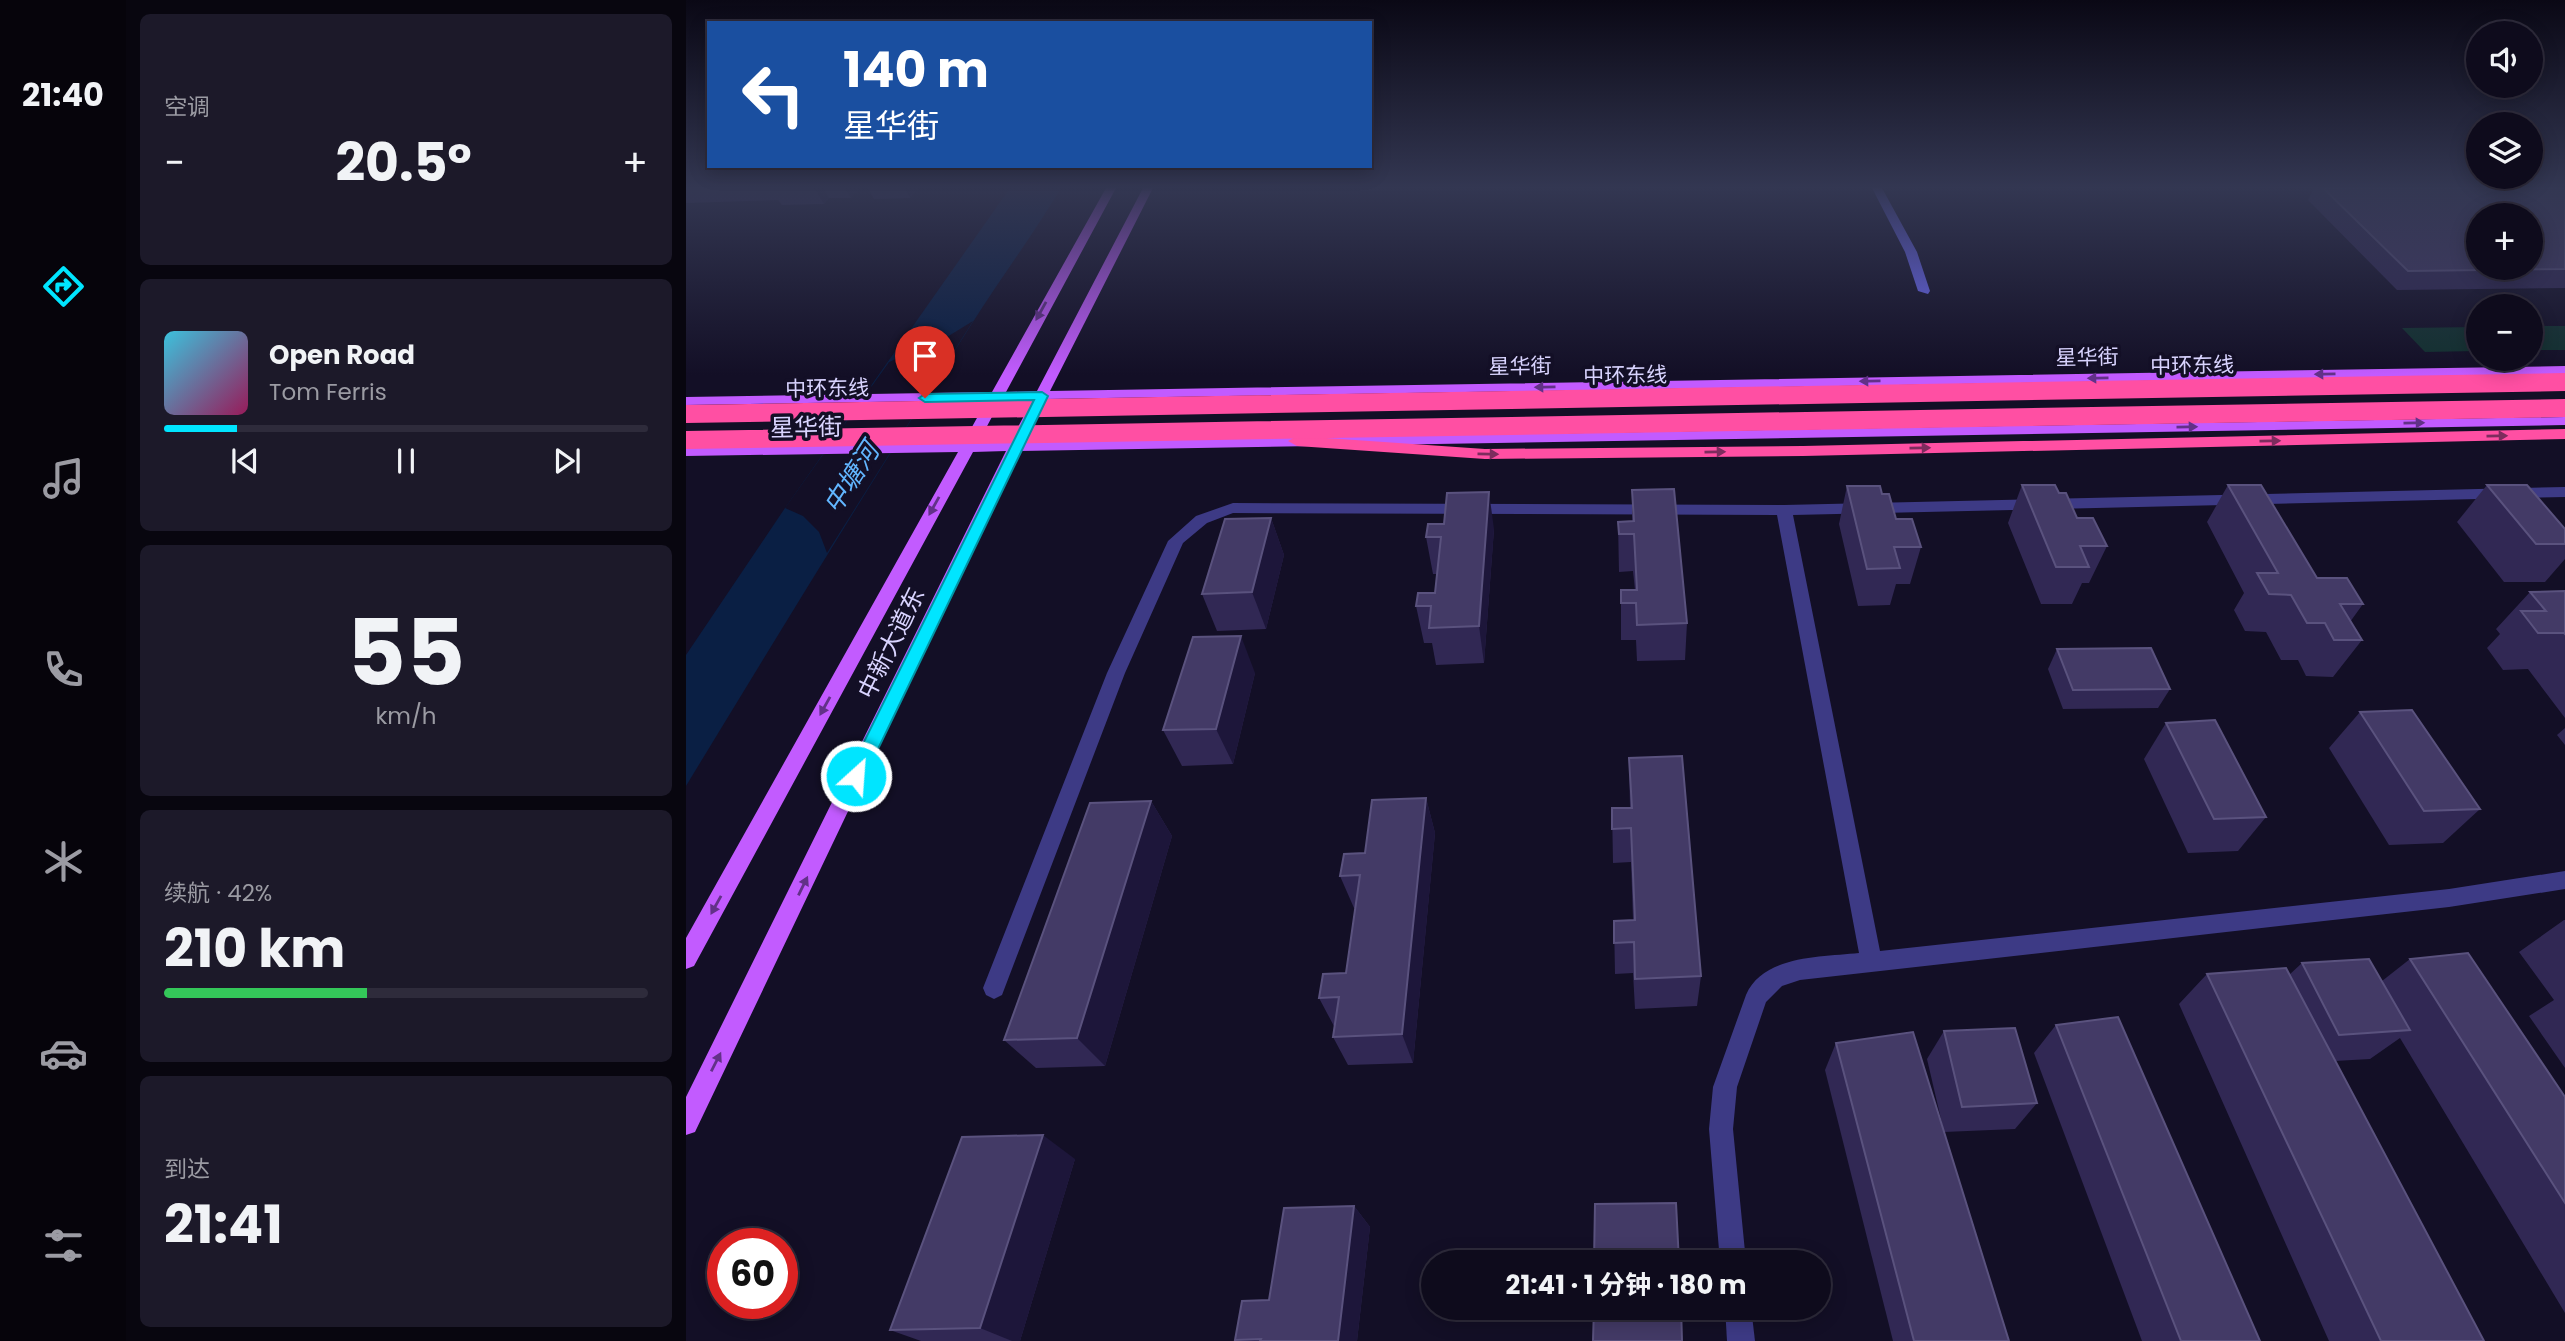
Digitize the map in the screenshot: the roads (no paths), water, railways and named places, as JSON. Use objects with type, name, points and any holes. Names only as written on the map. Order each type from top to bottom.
[{"type":"highway","name":"中环东线","points":[[686,414],[2565,382]]},
{"type":"highway","name":"中环东线","points":[[686,440],[2565,408]]},
{"type":"highway","points":[[1297,441],[1485,454],[1803,451],[2565,434]]},
{"type":"main road","name":"中新大道东","points":[[686,959],[1076,251]]},
{"type":"main road","name":"中新大道东","points":[[686,1123],[1016,445],[1116,251]]},
{"type":"main road","name":"星华街","points":[[686,401],[2565,370]]},
{"type":"main road","name":"星华街","points":[[686,452],[2565,421]]},
{"type":"street","points":[[1910,251],[1924,291]]},
{"type":"street","points":[[994,988],[1115,673],[1176,541],[1192,523],[1209,513],[1233,508],[1784,510],[2565,492]]},
{"type":"street","points":[[1784,510],[1871,962]]},
{"type":"street","points":[[1732,1250],[1721,1129],[1725,1087],[1756,995],[1775,978],[1800,970],[2449,898],[2565,880]]},
{"type":"street","points":[[1739,1320],[1741,1341]]},
{"type":"water","name":"中塘河","points":[[966,251],[1021,251],[935,382],[686,786],[686,655],[785,508]]}]
